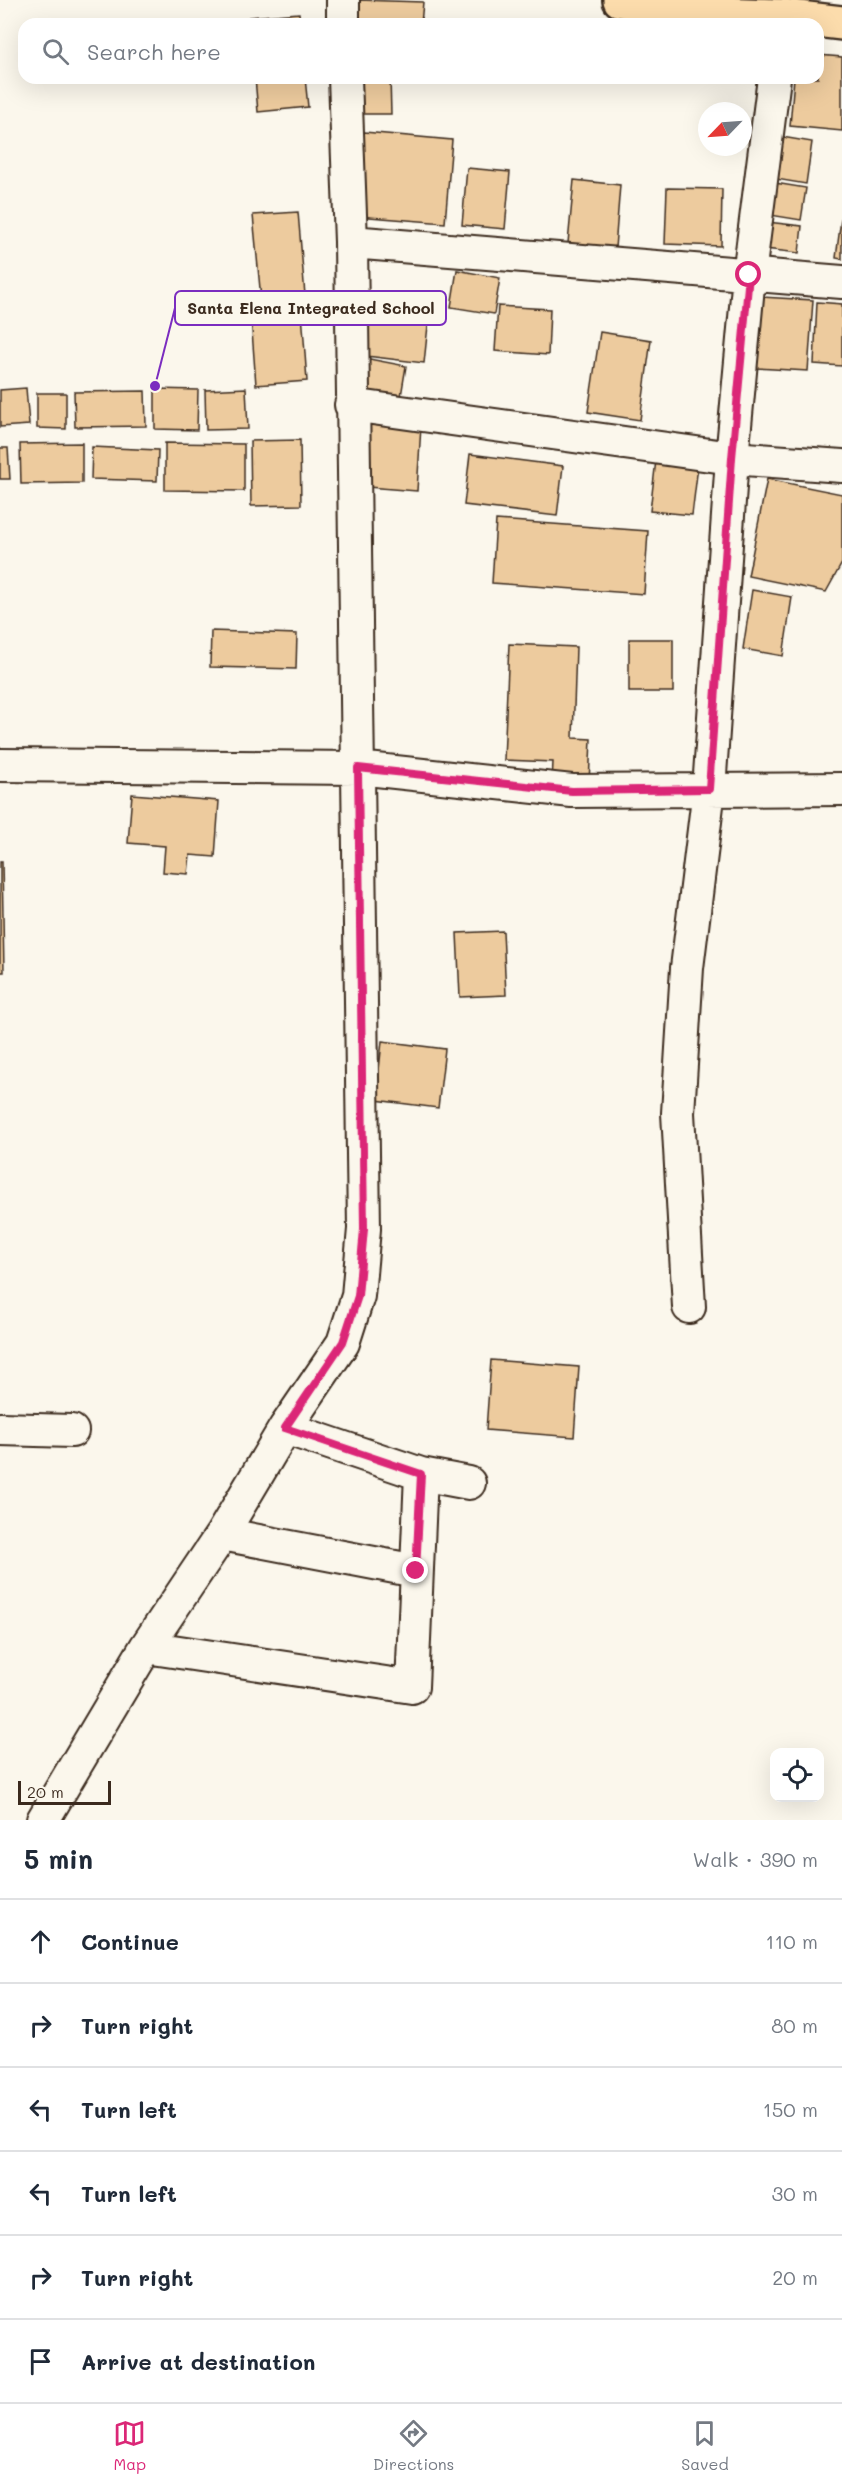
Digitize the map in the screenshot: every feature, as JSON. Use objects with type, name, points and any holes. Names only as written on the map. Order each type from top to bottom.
[{"type":"highway","points":[[620,0],[761,18]]},
{"type":"highway","points":[[824,22],[842,23]]},
{"type":"street","points":[[343,0],[343,18]]},
{"type":"street","points":[[43,1820],[146,1647],[222,1534],[285,1428],[343,1342],[358,1296],[364,1229],[351,405],[351,242],[345,84]]},
{"type":"street","points":[[689,1307],[678,1113],[687,968],[709,789],[732,458],[749,275],[773,84]]},
{"type":"street","points":[[351,242],[842,282]]},
{"type":"street","points":[[351,405],[732,458],[842,466]]},
{"type":"street","points":[[0,765],[358,768],[572,791],[842,789]]},
{"type":"street","points":[[285,1428],[421,1474],[469,1483]]},
{"type":"street","points":[[0,1429],[72,1431]]},
{"type":"street","points":[[146,1647],[412,1687],[421,1474]]},
{"type":"street","points":[[222,1534],[416,1571]]},
{"type":"building","points":[[358,0],[423,2],[422,18],[356,18]]},
{"type":"building","points":[[299,13],[299,18],[249,18]]},
{"type":"building","points":[[824,56],[842,57],[842,131],[790,126],[794,84],[824,84]]},
{"type":"building","points":[[256,84],[306,84],[308,107],[258,112]]},
{"type":"building","points":[[357,84],[390,84],[391,114],[358,114]]},
{"type":"building","points":[[364,132],[452,140],[445,223],[357,216]]},
{"type":"building","points":[[782,137],[812,142],[806,184],[776,179]]},
{"type":"building","points":[[467,168],[510,172],[505,229],[462,225]]},
{"type":"building","points":[[574,180],[620,185],[615,248],[568,243]]},
{"type":"building","points":[[775,183],[806,188],[801,220],[770,215]]},
{"type":"building","points":[[667,188],[722,189],[721,246],[665,244]]},
{"type":"building","points":[[298,212],[305,295],[261,299],[253,215]]},
{"type":"building","points":[[842,219],[842,259],[836,258]]},
{"type":"building","points":[[767,222],[802,226],[799,253],[765,249]]},
{"type":"building","points":[[457,270],[500,278],[494,314],[451,307]]},
{"type":"building","points":[[761,297],[813,300],[808,371],[756,368]]},
{"type":"building","points":[[817,302],[842,304],[842,366],[814,364]]},
{"type":"building","points":[[498,306],[550,309],[548,355],[495,351]]},
{"type":"building","points":[[363,308],[429,316],[424,363],[358,355]]},
{"type":"building","points":[[302,313],[307,381],[256,385],[251,317]]},
{"type":"building","points":[[600,332],[651,340],[640,420],[588,412]]},
{"type":"building","points":[[359,357],[406,366],[400,402],[353,393]]},
{"type":"building","points":[[26,388],[29,425],[0,427],[0,390]]},
{"type":"building","points":[[246,388],[248,429],[206,430],[205,390]]},
{"type":"building","points":[[155,389],[198,390],[197,430],[155,429]]},
{"type":"building","points":[[145,391],[146,426],[75,427],[74,392]]},
{"type":"building","points":[[37,393],[66,393],[66,429],[37,428]]},
{"type":"building","points":[[360,421],[421,426],[417,491],[355,486]]},
{"type":"building","points":[[300,440],[301,505],[251,506],[250,441]]},
{"type":"building","points":[[82,443],[82,483],[21,484],[20,444]]},
{"type":"building","points":[[165,443],[244,444],[244,491],[165,490]]},
{"type":"building","points":[[92,447],[158,450],[157,481],[91,479]]},
{"type":"building","points":[[0,448],[8,448],[10,479],[0,479]]},
{"type":"building","points":[[470,454],[563,466],[557,516],[464,505]]},
{"type":"building","points":[[656,460],[698,466],[692,515],[650,511]]},
{"type":"building","points":[[767,479],[842,494],[842,563],[826,592],[748,576]]},
{"type":"building","points":[[496,520],[648,531],[644,594],[492,583]]},
{"type":"building","points":[[752,590],[792,597],[783,656],[743,649]]},
{"type":"building","points":[[211,631],[297,634],[296,669],[210,667]]},
{"type":"building","points":[[629,639],[673,639],[673,692],[629,692]]},
{"type":"building","points":[[509,644],[576,647],[573,738],[591,739],[589,784],[552,782],[553,762],[504,760]]},
{"type":"building","points":[[132,794],[219,801],[215,857],[190,855],[188,874],[163,872],[165,846],[128,843]]},
{"type":"building","points":[[0,862],[2,862],[4,972],[0,972]]},
{"type":"building","points":[[503,931],[506,995],[460,997],[457,933]]},
{"type":"building","points":[[382,1041],[445,1049],[438,1108],[376,1100]]},
{"type":"building","points":[[491,1360],[579,1367],[574,1437],[486,1430]]},
{"type":"place","name":"Santa Elena Integrated School","points":[[155,386]]},
{"type":"route","points":[[416,1571],[421,1474],[285,1428],[343,1342],[358,1296],[364,1229],[358,768],[572,791],[709,789],[732,458],[749,275]]}]
